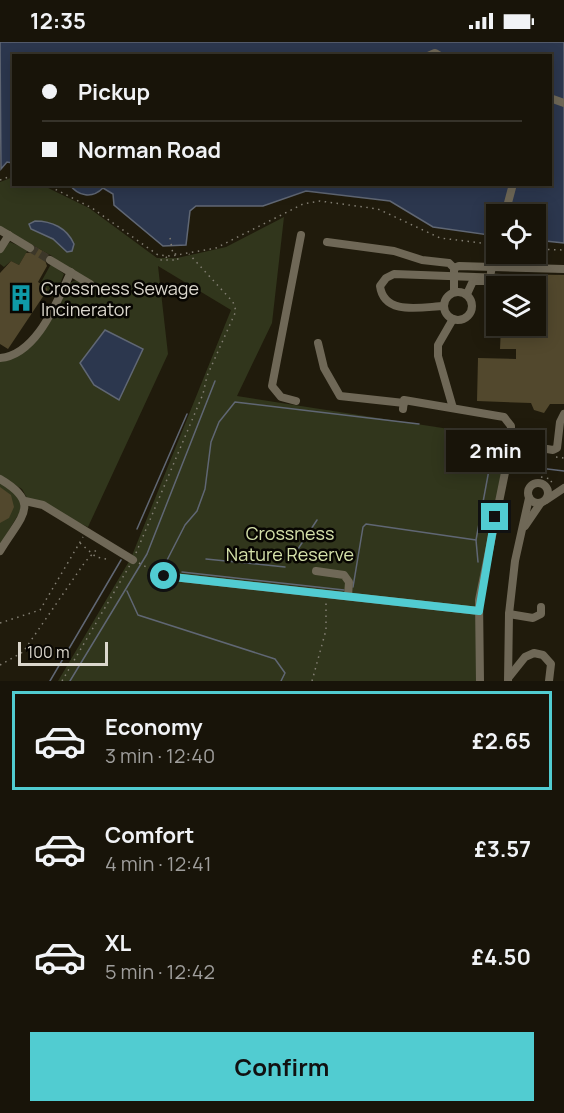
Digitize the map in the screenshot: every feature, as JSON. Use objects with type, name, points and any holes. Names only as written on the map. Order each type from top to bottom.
[{"type":"street","points":[[508,204],[512,186]]},
{"type":"street","points":[[0,230],[30,248]]},
{"type":"street","points":[[296,401],[281,397],[272,386],[302,235]]},
{"type":"street","points":[[0,249],[9,236]]},
{"type":"street","points":[[327,242],[394,251],[422,260],[449,263],[454,268],[454,291],[444,300],[444,306],[453,319]]},
{"type":"street","points":[[50,260],[90,284]]},
{"type":"street","points":[[454,268],[459,266],[564,269]]},
{"type":"street","points":[[0,358],[16,354],[32,339],[71,272]]},
{"type":"street","points":[[444,306],[398,307],[382,298],[381,286],[386,278],[394,274],[486,278]]},
{"type":"street","points":[[467,294],[473,281],[486,281]]},
{"type":"street","points":[[453,319],[465,319],[472,311],[472,302],[467,294],[454,291]]},
{"type":"street","points":[[453,319],[438,345],[438,356],[453,408]]},
{"type":"street","points":[[318,343],[324,368],[340,396],[453,408],[504,417],[512,426],[511,443],[479,611],[480,681]]},
{"type":"street","points":[[511,443],[553,450],[557,448],[560,422],[564,414]]},
{"type":"street","points":[[0,479],[17,489],[25,501],[23,513],[0,551]]},
{"type":"street","points":[[508,679],[509,614],[521,532],[529,498],[528,490],[533,485],[542,484],[564,488]]},
{"type":"street","points":[[521,532],[543,502],[549,487]]},
{"type":"street","points":[[529,498],[534,503],[543,502],[564,488]]},
{"type":"street","points":[[25,501],[40,503],[133,560]]},
{"type":"street","points":[[316,571],[344,575],[349,582],[348,596]]},
{"type":"street","points":[[164,576],[479,611]]},
{"type":"street","points":[[509,614],[532,618],[541,614],[541,607]]},
{"type":"street","points":[[508,679],[525,657],[534,653],[543,656],[551,664],[549,681]]},
{"type":"path","points":[[49,186],[92,208],[158,255],[177,255],[219,247],[303,204],[320,201],[384,211],[415,228],[440,238],[486,245]]},
{"type":"path","points":[[170,238],[173,254],[177,252],[177,255]]},
{"type":"path","points":[[546,249],[564,250]]},
{"type":"path","points":[[62,681],[133,560],[203,394],[207,376],[236,311],[234,302],[188,253]]},
{"type":"path","points":[[167,256],[161,260],[178,260],[177,255]]},
{"type":"path","points":[[520,448],[516,454],[564,458]]},
{"type":"path","points":[[542,477],[551,479],[549,487]]},
{"type":"path","points":[[0,623],[40,610],[87,531]]},
{"type":"path","points":[[0,665],[23,652],[104,542]]},
{"type":"path","points":[[79,543],[103,560],[106,559]]},
{"type":"path","points":[[133,560],[164,576]]},
{"type":"path","points":[[312,681],[326,630],[326,594]]},
{"type":"path","points":[[40,610],[47,617]]},
{"type":"green space","name":"Crossness Nature Reserve","points":[[12,177],[12,186],[44,186],[89,208],[157,258],[177,258],[226,247],[284,217],[272,323],[237,396],[507,438],[479,611],[477,681],[58,681],[131,558],[231,310],[158,266],[168,354],[88,527],[27,498],[22,489],[0,476],[0,360],[21,354],[69,283],[76,280],[52,256],[0,227],[0,182]]},
{"type":"green space","points":[[10,242],[28,250],[19,265],[11,261],[4,267],[0,264],[0,253]]},
{"type":"green space","points":[[51,264],[64,274],[55,296],[46,292],[48,289],[40,284]]},
{"type":"green space","points":[[0,482],[20,496],[21,510],[0,545]]},
{"type":"water","points":[[0,42],[564,42],[564,243],[546,241],[546,204],[486,204],[486,235],[433,227],[390,201],[306,191],[263,206],[196,206],[190,211],[186,245],[163,246],[114,205],[113,194],[103,188],[94,194],[85,195],[71,186],[552,186],[552,54],[12,54],[12,163],[7,162],[1,169]]},
{"type":"water","points":[[35,221],[47,222],[63,230],[74,244],[72,251],[67,252],[53,239],[31,229],[29,224]]},
{"type":"water","points":[[105,330],[143,349],[119,400],[94,385],[80,363]]},
{"type":"building","name":"Crossness Sewage Incinerator","points":[[36,247],[48,254],[44,257],[47,266],[38,282],[48,289],[8,349],[0,344],[0,273],[11,261],[19,265],[26,253],[35,252]]},
{"type":"building","points":[[507,274],[564,275],[564,404],[550,404],[544,413],[534,410],[531,403],[477,401],[478,358],[516,359],[516,349],[500,349],[501,336],[546,336],[546,276],[507,276]]},
{"type":"building","points":[[0,487],[11,495],[14,507],[9,518],[0,523]]},
{"type":"waterway","points":[[70,681],[147,554],[215,381]]},
{"type":"waterway","points":[[163,568],[185,525],[197,511],[205,489],[211,442],[219,422],[235,402],[419,424]]},
{"type":"waterway","points":[[137,529],[187,414]]},
{"type":"waterway","points":[[478,562],[476,540],[496,432]]},
{"type":"waterway","points":[[523,466],[564,471]]},
{"type":"waterway","points":[[294,555],[317,520]]},
{"type":"waterway","points":[[353,587],[363,527],[366,524],[476,540]]},
{"type":"waterway","points":[[206,559],[285,567]]},
{"type":"waterway","points":[[50,681],[121,560]]},
{"type":"waterway","points":[[182,572],[344,590]]},
{"type":"waterway","points":[[127,591],[138,615],[275,659],[285,673],[281,681]]},
{"type":"tunnel","points":[[30,248],[50,260]]},
{"type":"place","name":"Crossness Sewage Incinerator","points":[[21,298]]},
{"type":"route","points":[[164,576],[479,611],[479,600],[495,517]]}]
